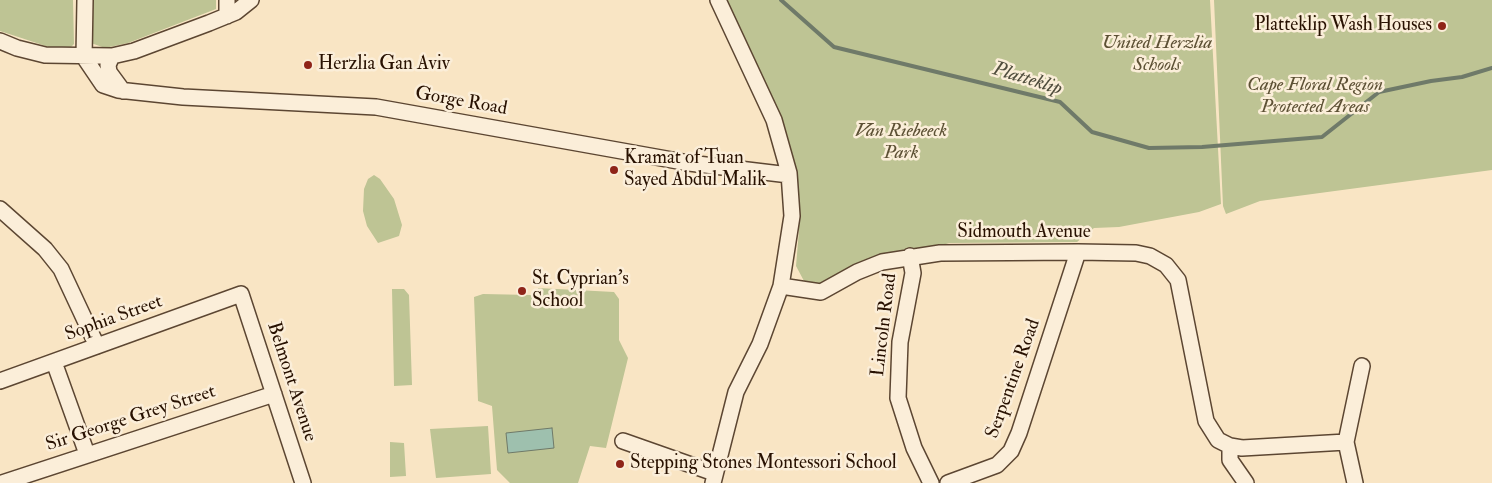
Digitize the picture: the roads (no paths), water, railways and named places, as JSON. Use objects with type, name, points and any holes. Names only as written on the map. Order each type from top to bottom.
[{"type":"street","points":[[84,57],[85,0]]},
{"type":"street","points":[[227,0],[227,16]]},
{"type":"street","points":[[0,41],[17,48],[45,55],[112,56],[134,51],[227,16],[251,0]]},
{"type":"street","points":[[623,441],[714,478],[736,392],[760,344],[781,286],[792,216],[789,175],[774,120],[718,0]]},
{"type":"street","points":[[112,56],[108,65],[109,72],[123,91]]},
{"type":"street","name":"Gorge Road","points":[[84,57],[103,85],[123,91],[183,97],[376,107],[689,163],[789,175]]},
{"type":"street","points":[[0,209],[45,248],[61,269],[97,346]]},
{"type":"street","name":"Sidmouth Avenue","points":[[781,286],[821,292],[873,265],[910,256],[946,252],[1078,252],[1150,256],[1166,265],[1175,274],[1180,288],[1206,422],[1214,435],[1230,446]]},
{"type":"street","name":"Serpentine Road","points":[[948,483],[997,465],[1010,451],[1019,433],[1078,252]]},
{"type":"street","name":"Lincoln Road","points":[[910,256],[912,273],[900,342],[898,398],[914,448],[931,483]]},
{"type":"street","name":"Sophia Street","points":[[0,381],[241,294]]},
{"type":"street","name":"Belmont Avenue","points":[[241,294],[303,483]]},
{"type":"street","points":[[54,362],[87,454]]},
{"type":"street","points":[[1355,483],[1346,442],[1362,366]]},
{"type":"street","name":"Sir George Grey Street","points":[[2,483],[274,394]]},
{"type":"street","points":[[1246,483],[1230,460],[1230,446],[1242,448],[1346,442]]},
{"type":"waterway","name":"Platteklip","points":[[781,0],[834,47],[1060,102],[1092,132],[1149,148],[1202,147],[1322,137],[1379,92],[1431,81],[1462,77],[1492,68]]},
{"type":"place","name":"Platteklip Wash Houses","points":[[1442,26]]},
{"type":"place","name":"Herzlia Gan Aviv","points":[[308,65]]},
{"type":"place","name":"Kramat of Tuan Sayed Abdul Malik","points":[[614,170]]},
{"type":"place","name":"St. Cyprian's School","points":[[522,291]]},
{"type":"place","name":"Stepping Stones Montessori School","points":[[620,464]]},
{"type":"park label","name":"United Herzlia Schools","points":[[1157,55]]},
{"type":"park label","name":"Cape Floral Region Protected Areas","points":[[1315,97]]},
{"type":"park label","name":"Van Riebeeck Park","points":[[901,143]]}]
